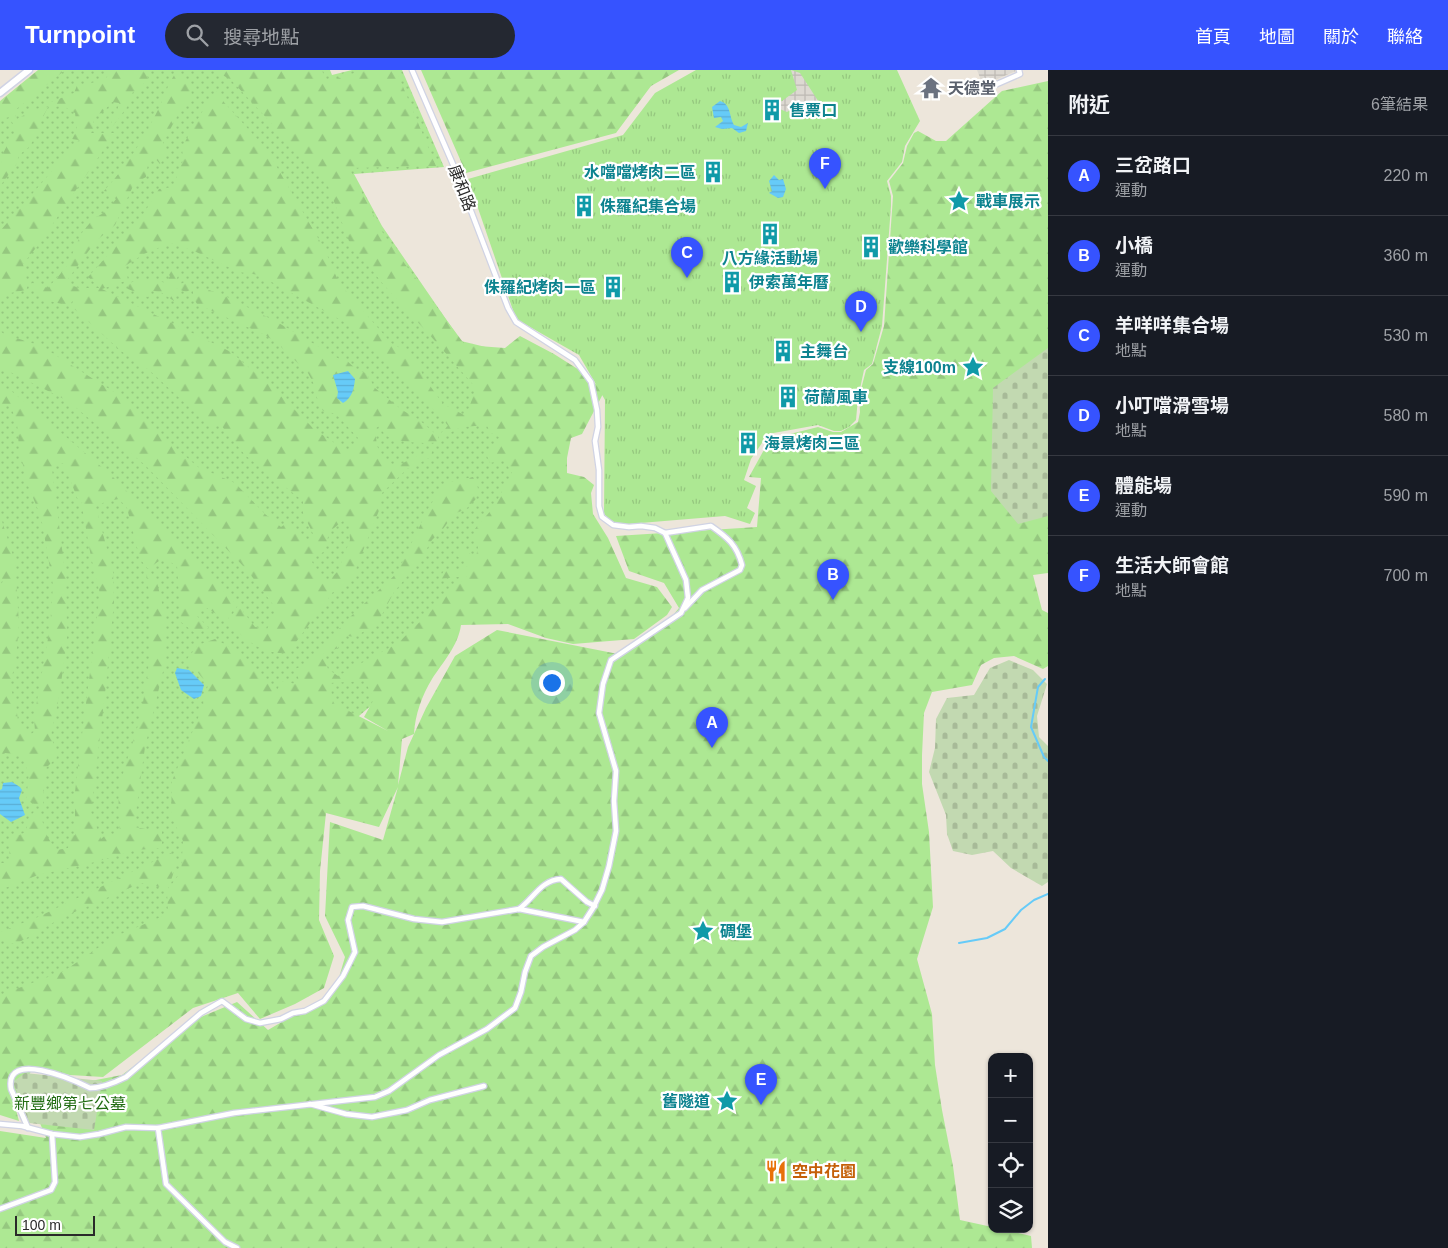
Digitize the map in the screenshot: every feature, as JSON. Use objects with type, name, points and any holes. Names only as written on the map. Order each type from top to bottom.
[{"type":"street","points":[[0,93],[28,70]]},
{"type":"street","name":"康和路","points":[[412,70],[455,169],[508,308],[516,322],[575,360],[591,382],[598,418],[595,441],[599,470],[599,506],[602,517],[613,525],[655,528],[665,533]]},
{"type":"street","points":[[987,92],[988,88],[1020,74],[1019,70]]},
{"type":"street","points":[[0,1124],[52,1134],[80,1137],[126,1127],[158,1128],[234,1113],[376,1096],[389,1091],[439,1055],[487,1029],[516,1008],[531,956],[543,947],[575,930],[584,922],[595,906],[609,866],[616,831],[614,801],[616,770],[599,713],[603,684],[611,660],[681,613],[702,590],[740,570],[742,565],[736,547],[722,533],[711,526],[665,533],[686,580],[688,598],[681,613]]},
{"type":"street","points":[[519,909],[526,904],[542,885],[553,879],[561,879],[587,902],[595,906]]},
{"type":"street","points":[[28,1128],[11,1089],[10,1082],[11,1077],[15,1073],[23,1069],[48,1071],[90,1088],[97,1088],[126,1077],[197,1016],[222,1001],[246,1018],[260,1023],[281,1019],[293,1013],[305,1011],[324,1001],[343,976],[355,952],[348,920],[352,908],[363,906],[414,920],[442,922],[519,909],[584,922]]},
{"type":"street","points":[[309,1103],[346,1114],[372,1117],[407,1110],[430,1100],[484,1086]]},
{"type":"street","points":[[158,1128],[166,1184],[226,1242],[237,1248]]},
{"type":"street","points":[[0,1209],[51,1190],[55,1182],[52,1134]]},
{"type":"green space","points":[[38,70],[65,70],[14,111],[17,119],[35,109],[48,107],[41,121],[39,132],[28,148],[19,155],[16,165],[0,186],[2,157],[8,144],[19,134],[9,117],[0,120],[0,101]]},
{"type":"green space","points":[[49,70],[330,70],[332,75],[352,70],[402,70],[444,167],[354,174],[382,226],[461,341],[502,351],[517,480],[476,597],[395,685],[352,722],[205,892],[0,1037],[0,110]]},
{"type":"green space","points":[[112,70],[143,70],[148,78],[136,93],[133,92],[127,107],[110,130],[119,103],[112,102],[102,113],[91,115],[88,112],[96,127],[86,133],[115,133],[39,244],[23,264],[28,285],[26,290],[0,295],[0,231],[79,140],[72,139],[77,129],[75,113],[63,106],[50,107],[51,102],[74,93],[78,83],[83,86],[106,78]]},
{"type":"green space","points":[[178,70],[187,81],[192,101],[183,105],[163,143],[166,155],[160,164],[153,156],[148,163],[146,177],[134,184],[115,225],[96,241],[65,283],[79,288],[100,288],[88,277],[139,221],[159,189],[173,187],[183,160],[182,147],[202,112],[217,91],[222,100],[267,150],[325,250],[339,283],[391,343],[415,356],[423,376],[443,404],[466,416],[476,388],[383,284],[349,241],[325,178],[231,80],[214,70],[322,70],[326,82],[364,70],[396,70],[436,166],[349,168],[385,237],[465,345],[505,348],[520,336],[584,373],[604,392],[582,434],[571,438],[567,458],[567,473],[584,477],[594,485],[591,493],[593,514],[608,538],[626,578],[657,587],[672,607],[667,615],[634,639],[573,644],[546,638],[508,624],[461,625],[457,640],[422,698],[417,712],[414,734],[455,656],[497,630],[623,655],[662,628],[679,608],[664,583],[629,571],[616,536],[757,527],[761,478],[749,477],[770,439],[818,427],[833,432],[841,432],[858,422],[860,412],[859,397],[866,370],[873,364],[884,326],[893,196],[889,181],[903,163],[907,146],[914,133],[918,131],[936,141],[946,141],[1002,91],[1048,81],[1048,573],[1033,575],[1042,610],[1048,613],[1048,666],[1043,669],[1014,656],[994,658],[981,665],[972,685],[932,692],[924,713],[922,784],[929,832],[933,907],[917,959],[932,1014],[935,1065],[953,1166],[960,1220],[988,1226],[988,1233],[1018,1233],[1031,1236],[1032,1248],[0,1248],[0,1131],[46,1138],[28,1093],[122,1075],[196,1019],[237,1002],[268,1030],[335,991],[345,957],[325,916],[330,822],[383,840],[398,787],[379,827],[326,813],[320,871],[319,920],[334,956],[324,988],[295,1004],[260,1019],[238,993],[193,1008],[103,1077],[70,1075],[34,1067],[13,1099],[19,1121],[0,1115],[0,995],[64,971],[114,937],[168,914],[167,891],[160,887],[141,883],[63,917],[16,944],[8,943],[2,938],[0,932],[38,917],[171,853],[178,860],[168,889],[181,872],[183,841],[171,816],[172,781],[201,711],[208,685],[187,659],[198,645],[215,639],[242,654],[277,691],[281,681],[301,685],[295,669],[307,664],[350,617],[397,573],[429,507],[445,483],[473,477],[478,488],[476,499],[466,509],[454,514],[432,540],[419,562],[394,592],[377,624],[354,637],[343,635],[338,648],[323,654],[328,669],[338,676],[398,643],[467,576],[439,579],[445,569],[463,569],[469,565],[453,553],[461,549],[476,557],[478,547],[474,530],[493,508],[512,473],[504,460],[490,463],[487,456],[497,443],[499,437],[491,433],[487,426],[473,426],[455,430],[440,443],[440,434],[448,426],[440,415],[427,404],[411,384],[346,323],[259,275],[239,272],[194,251],[170,243],[144,254],[125,266],[128,280],[102,289],[231,352],[275,390],[314,429],[342,448],[350,450],[358,438],[336,414],[323,411],[317,398],[316,388],[308,373],[277,343],[265,335],[197,304],[193,297],[193,290],[206,289],[223,295],[277,322],[341,360],[346,360],[356,369],[366,373],[375,388],[438,436],[439,442],[412,442],[392,438],[386,435],[379,426],[375,429],[377,446],[387,463],[399,465],[431,449],[432,452],[429,458],[407,469],[382,493],[380,508],[353,576],[343,590],[333,592],[288,653],[270,652],[255,645],[228,623],[238,605],[255,627],[267,629],[277,610],[247,570],[145,465],[68,401],[0,367],[0,331],[41,346],[125,399],[166,440],[198,467],[235,483],[265,514],[281,527],[287,523],[309,541],[314,536],[303,513],[303,501],[245,455],[220,424],[209,425],[149,370],[121,351],[71,306],[76,294],[69,306],[46,300],[32,289],[32,283],[48,288],[67,266],[81,234],[93,219],[107,211],[116,199],[104,191],[128,162],[141,141],[159,108],[169,84]],"holes":[[[344,520],[349,523],[350,540],[338,571],[326,583],[312,562],[315,557],[325,551],[329,532]],[[365,681],[374,699],[364,717],[388,731],[333,703],[330,683]],[[414,734],[408,747],[398,785],[402,739]]]},
{"type":"green space","points":[[421,70],[679,70],[651,86],[616,133],[466,173]]},
{"type":"green space","points":[[696,70],[897,70],[920,121],[905,146],[902,162],[887,181],[891,196],[891,206],[882,326],[872,364],[864,370],[858,398],[856,420],[849,427],[841,431],[834,431],[818,425],[768,434],[751,459],[744,480],[756,486],[747,508],[755,513],[750,524],[725,516],[616,525],[604,514],[605,400],[579,355],[516,319],[468,179],[623,135],[655,93]]},
{"type":"green space","points":[[171,268],[176,269],[178,276],[175,282],[181,284],[188,280],[195,288],[186,292],[175,288],[174,301],[162,293],[150,290],[148,297],[128,289],[128,284],[142,280],[166,283],[170,276],[167,273]]},
{"type":"green space","points":[[1048,348],[1048,516],[1018,524],[991,491],[993,388]]},
{"type":"green space","points":[[0,388],[9,389],[110,474],[236,604],[227,621],[207,608],[195,614],[209,628],[196,634],[181,622],[177,566],[163,558],[148,569],[140,559],[127,508],[119,499],[107,501],[93,508],[82,502],[97,511],[113,572],[114,602],[91,812],[101,839],[108,833],[120,832],[119,793],[123,772],[139,722],[149,658],[151,621],[145,567],[156,578],[165,616],[165,663],[145,747],[134,827],[151,830],[162,829],[162,848],[136,850],[38,875],[0,890],[0,861],[1,863],[9,863],[10,843],[14,837],[26,832],[29,817],[37,809],[40,810],[48,836],[57,850],[68,848],[71,836],[75,835],[75,792],[100,594],[81,501],[78,500],[64,464],[58,462],[52,469],[66,580],[67,641],[59,697],[51,735],[57,757],[45,769],[43,805],[36,805],[26,800],[29,774],[21,755],[5,753],[0,759],[0,586],[3,581],[0,574],[0,515],[15,562],[19,624],[16,658],[10,686],[16,705],[18,721],[24,731],[30,735],[35,731],[34,718],[50,627],[53,585],[41,517],[27,483],[19,448],[17,422],[10,405],[0,408]]},
{"type":"green space","points":[[1009,660],[1033,670],[1047,684],[1037,716],[1039,737],[1048,746],[1048,882],[1042,886],[1011,868],[993,851],[972,855],[953,851],[947,834],[946,815],[929,772],[935,748],[936,719],[947,698],[974,695],[990,668]]},
{"type":"green space","name":"新豐鄉第七公墓","points":[[25,1073],[102,1081],[94,1130],[29,1123],[13,1082]]},
{"type":"shaded area","points":[[791,70],[800,73],[824,110],[815,116],[804,102],[787,112],[770,105],[782,101],[797,90]]},
{"type":"shaded area","points":[[977,70],[1015,70],[1016,71],[983,85]]},
{"type":"water","points":[[720,101],[728,108],[734,125],[741,127],[748,123],[746,131],[739,133],[732,128],[722,129],[715,127],[723,121],[721,117],[714,118],[712,107]]},
{"type":"water","points":[[774,175],[779,180],[783,179],[786,189],[783,197],[778,198],[769,193],[772,191],[769,181]]},
{"type":"water","points":[[348,371],[355,379],[355,383],[350,396],[343,403],[337,398],[338,392],[333,375]]},
{"type":"water","points":[[177,668],[189,670],[204,685],[201,696],[194,699],[181,690],[175,673]]},
{"type":"water","points":[[12,782],[22,790],[19,798],[25,815],[11,822],[0,814],[0,790],[3,783]]},
{"type":"waterway","points":[[1045,679],[1038,687],[1031,727],[1044,757],[1048,761]]},
{"type":"waterway","points":[[959,943],[987,938],[1005,929],[1021,910],[1034,900],[1048,894]]},
{"type":"place","name":"天德堂","points":[[931,88]]},
{"type":"place","name":"售票口","points":[[772,110]]},
{"type":"place","name":"水噹噹烤肉二區","points":[[713,172]]},
{"type":"place","name":"生活大師會館","points":[[825,189]]},
{"type":"place","name":"戰車展示","points":[[959,201]]},
{"type":"place","name":"侏羅紀集合場","points":[[584,206]]},
{"type":"place","name":"八方緣活動場","points":[[770,234]]},
{"type":"place","name":"歡樂科學館","points":[[871,247]]},
{"type":"place","name":"羊咩咩集合場","points":[[687,278]]},
{"type":"place","name":"伊索萬年曆","points":[[732,282]]},
{"type":"place","name":"侏羅紀烤肉一區","points":[[613,287]]},
{"type":"place","name":"小叮噹滑雪場","points":[[861,332]]},
{"type":"place","name":"主舞台","points":[[783,351]]},
{"type":"place","name":"支線100m","points":[[973,367]]},
{"type":"place","name":"荷蘭風車","points":[[788,397]]},
{"type":"place","name":"海景烤肉三區","points":[[748,443]]},
{"type":"place","name":"小橋","points":[[833,600]]},
{"type":"place","name":"三岔路口","points":[[712,748]]},
{"type":"place","name":"碉堡","points":[[703,931]]},
{"type":"place","name":"舊隧道","points":[[727,1101]]},
{"type":"place","name":"體能場","points":[[761,1105]]},
{"type":"place","name":"空中花園","points":[[776,1171]]}]
